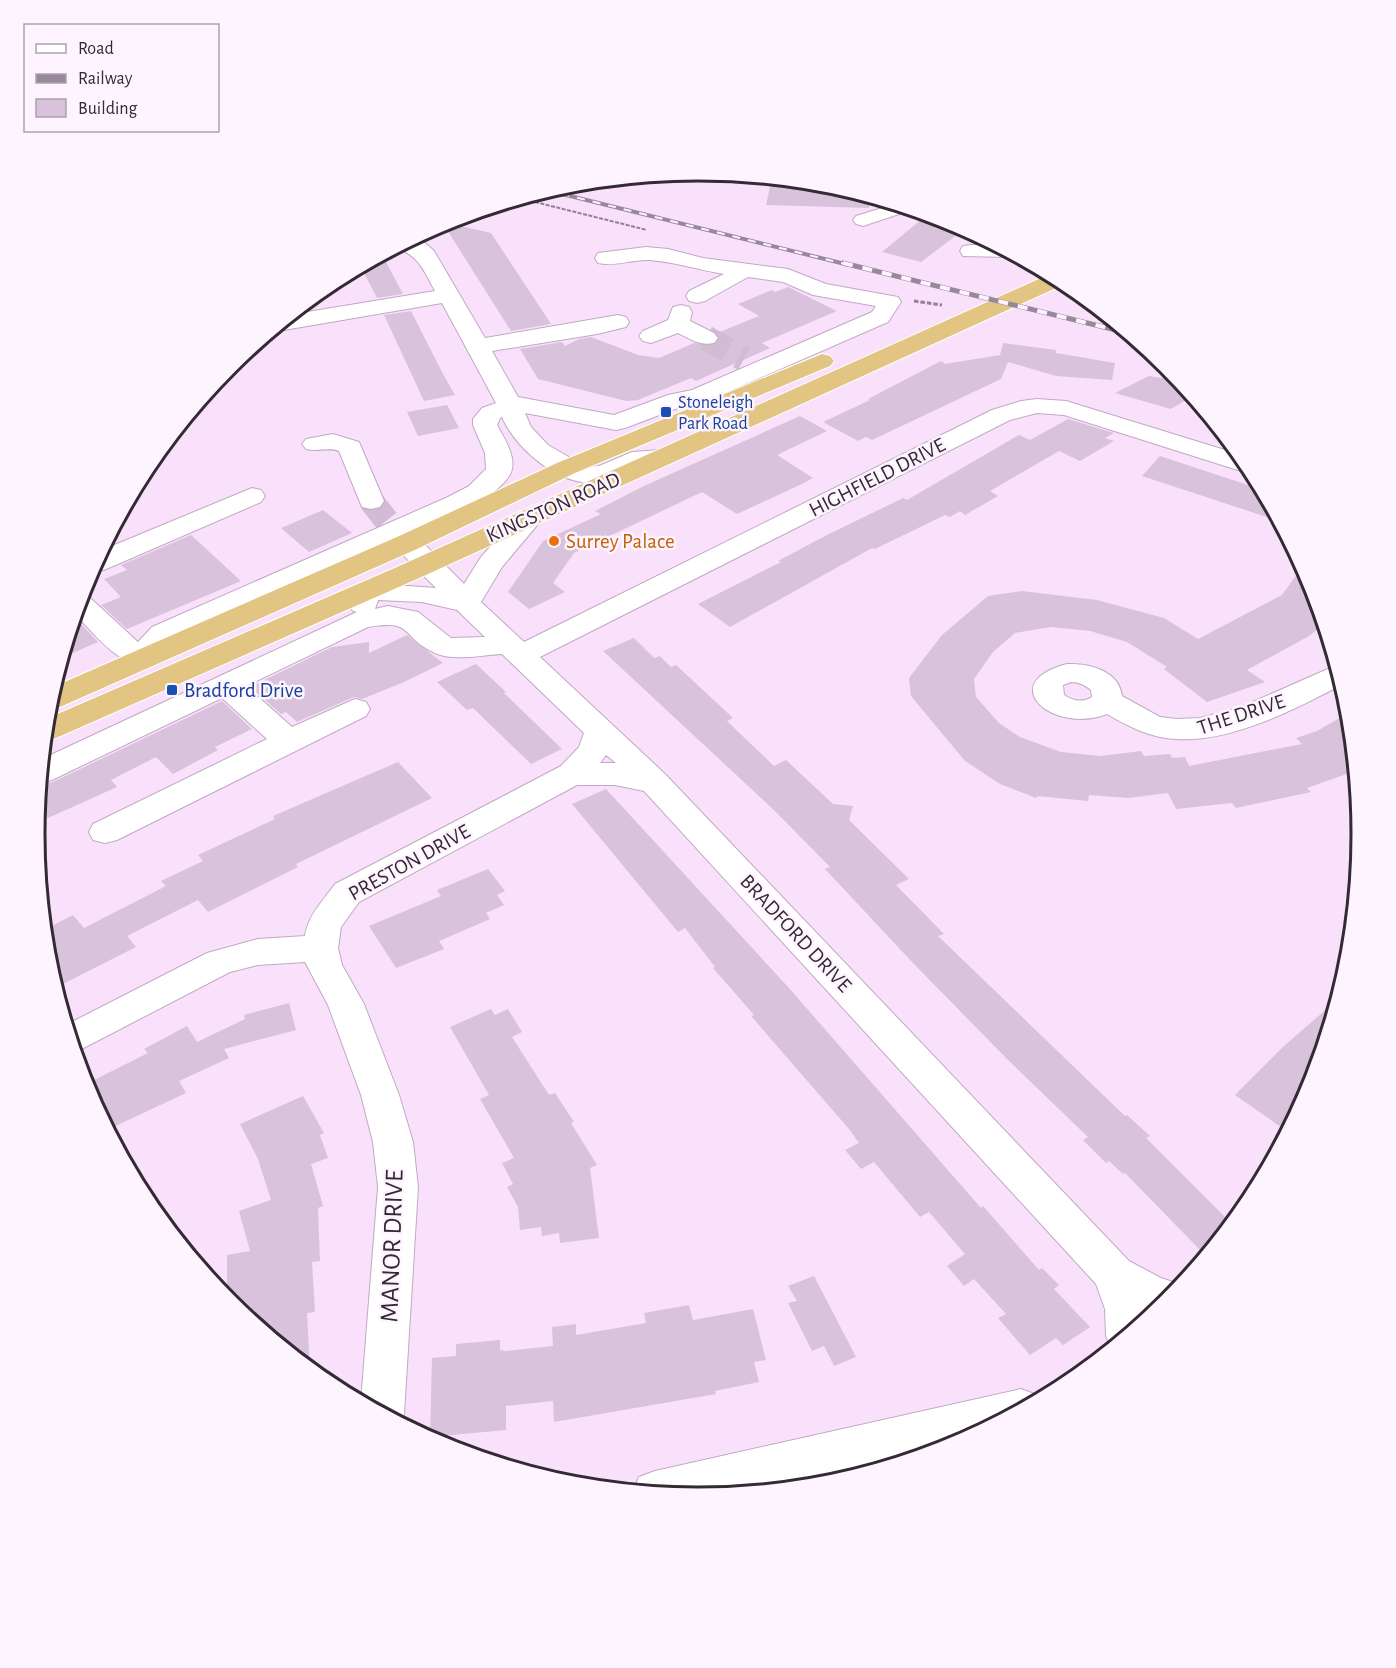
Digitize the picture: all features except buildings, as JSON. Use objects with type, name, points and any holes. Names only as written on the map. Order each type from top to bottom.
[{"type":"highway","name":"KINGSTON ROAD","points":[[61,695],[407,543],[566,468],[1032,273]]},
{"type":"highway","name":"KINGSTON ROAD","points":[[55,727],[363,605],[427,564],[1048,283]]},
{"type":"street","points":[[863,220],[892,211]]},
{"type":"street","points":[[413,246],[426,256],[481,352]]},
{"type":"street","points":[[971,251],[993,251]]},
{"type":"street","points":[[86,609],[127,648],[144,658],[152,642],[162,633],[478,492],[499,470],[498,453],[485,425],[485,418],[491,413],[516,405],[616,423],[678,400],[698,396],[752,364],[880,317],[890,302],[821,290],[788,276],[703,264],[668,255],[646,253],[606,258]]},
{"type":"street","points":[[651,336],[738,275],[742,269]]},
{"type":"street","points":[[293,321],[448,295]]},
{"type":"street","points":[[686,311],[706,338]]},
{"type":"street","points":[[481,352],[591,328],[616,331]]},
{"type":"street","points":[[481,352],[500,355],[516,405],[520,430],[528,441],[576,474],[604,473],[632,460],[662,458]]},
{"type":"street","name":"HIGHFIELD DRIVE","points":[[515,650],[1001,415],[1022,408],[1037,406],[1066,408],[1234,461]]},
{"type":"street","points":[[315,444],[334,441],[350,447],[371,501]]},
{"type":"street","points":[[106,559],[252,496]]},
{"type":"street","points":[[49,768],[225,684],[363,605],[422,594],[466,603],[491,563],[531,517]]},
{"type":"street","name":"BRADFORD DRIVE","points":[[407,543],[466,603],[654,782],[1114,1274],[1160,1296]]},
{"type":"street","points":[[363,605],[388,615],[408,618],[443,646],[515,650]]},
{"type":"street","name":"THE DRIVE","points":[[1107,700],[1155,726],[1185,731],[1214,727],[1300,695],[1332,678]]},
{"type":"street","points":[[225,684],[289,742]]},
{"type":"street","points":[[105,832],[355,709]]},
{"type":"street","name":"PRESTON DRIVE","points":[[320,948],[324,924],[347,893],[572,774],[593,751],[600,731]]},
{"type":"street","name":"PRESTON DRIVE","points":[[572,774],[615,774],[654,782]]},
{"type":"street","points":[[77,1036],[220,962],[258,952],[320,948]]},
{"type":"street","name":"MANOR DRIVE","points":[[320,948],[324,966],[345,1004],[380,1095],[393,1142],[398,1187],[383,1406]]},
{"type":"street","name":"BRADFORD DRIVE","points":[[1114,1274],[1126,1309],[1127,1327]]},
{"type":"street","points":[[683,1487],[994,1416]]},
{"type":"path","points":[[919,301],[951,307]]},
{"type":"tunnel","points":[[706,338],[744,359]]},
{"type":"tunnel","points":[[371,501],[395,531]]},
{"type":"railway","points":[[566,195],[849,265]]},
{"type":"railway","points":[[843,263],[1112,329]]},
{"type":"place","name":"Stoneleigh Park Road","points":[[666,412]]},
{"type":"place","name":"Surrey Palace","points":[[554,541]]},
{"type":"place","name":"Bradford Drive","points":[[172,690]]}]
